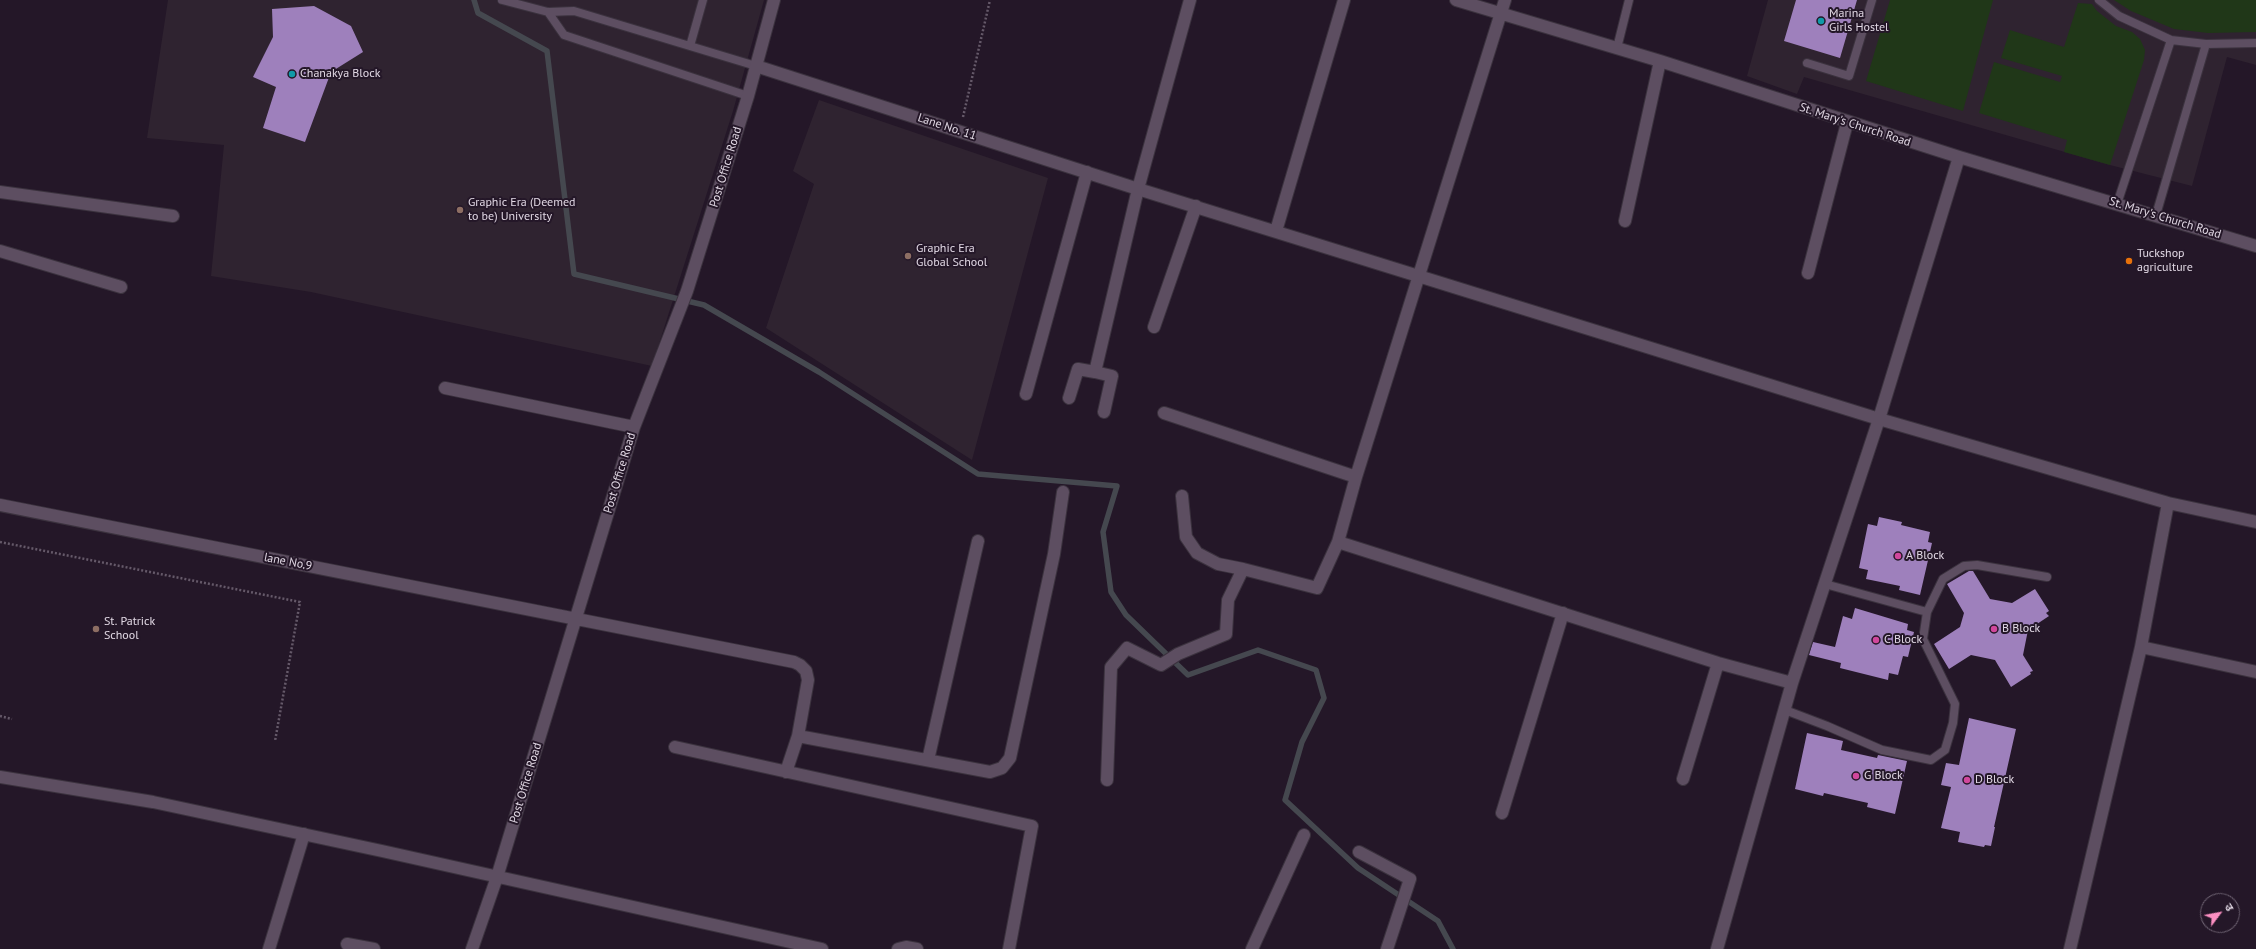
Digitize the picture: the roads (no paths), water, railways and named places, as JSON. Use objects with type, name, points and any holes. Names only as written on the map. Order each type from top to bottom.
[{"type":"street","name":"Post Office Road","points":[[472,949],[497,877],[634,427],[682,309],[748,96],[774,0]]},
{"type":"street","points":[[1095,372],[1138,188],[1190,0]]},
{"type":"street","points":[[1276,231],[1344,0]]},
{"type":"street","name":"St. Mary's Church Road","points":[[1456,0],[1660,61],[1847,123],[2256,246]]},
{"type":"street","points":[[1182,496],[1186,538],[1198,553],[1218,564],[1316,588],[1338,542],[1356,477],[1505,0]]},
{"type":"street","points":[[1625,221],[1660,61]]},
{"type":"street","name":"Lane No. 11","points":[[756,66],[1087,172],[1879,419],[2168,502],[2256,522]]},
{"type":"street","points":[[1808,273],[1847,123]]},
{"type":"street","points":[[1717,949],[1792,683],[1879,419],[1959,157]]},
{"type":"street","points":[[1026,394],[1087,172]]},
{"type":"street","points":[[0,192],[174,216]]},
{"type":"street","points":[[1154,327],[1196,206]]},
{"type":"street","points":[[0,251],[121,287]]},
{"type":"street","points":[[1069,398],[1078,369],[1112,376],[1104,412]]},
{"type":"street","points":[[446,388],[634,427]]},
{"type":"street","points":[[1164,413],[1356,477]]},
{"type":"street","points":[[786,772],[798,736],[990,772],[1002,768],[1010,758],[1054,554],[1063,492]]},
{"type":"street","points":[[2070,949],[2141,647],[2168,502]]},
{"type":"street","name":"lane No.9","points":[[0,505],[800,665],[806,671],[808,680],[798,736]]},
{"type":"street","points":[[928,760],[978,541]]},
{"type":"street","points":[[1338,542],[1718,663],[1792,683]]},
{"type":"street","points":[[1107,780],[1111,668],[1127,648],[1161,665],[1178,654],[1226,634],[1228,600],[1243,569]]},
{"type":"street","points":[[1502,813],[1563,613]]},
{"type":"street","points":[[2141,647],[2256,672]]},
{"type":"street","points":[[1683,779],[1718,663]]},
{"type":"street","points":[[675,747],[1032,826],[1009,949]]},
{"type":"street","points":[[0,777],[153,802],[304,834],[816,948]]},
{"type":"street","points":[[270,949],[304,834]]},
{"type":"street","points":[[1252,949],[1304,835]]},
{"type":"street","points":[[1359,852],[1410,879],[1388,949]]},
{"type":"street","points":[[347,944],[374,949]]},
{"type":"street","points":[[898,949],[906,947],[917,949]]},
{"type":"lane","points":[[502,0],[548,12],[574,11],[756,66]]},
{"type":"lane","points":[[690,46],[703,0]]},
{"type":"lane","points":[[1617,48],[1629,0]]},
{"type":"lane","points":[[1807,63],[1849,76],[1872,0]]},
{"type":"lane","points":[[2099,0],[2119,16],[2171,40],[2206,44],[2256,43]]},
{"type":"lane","points":[[548,12],[564,35],[748,96]]},
{"type":"lane","points":[[2117,204],[2171,40]]},
{"type":"lane","points":[[2156,215],[2206,44]]},
{"type":"lane","points":[[1785,710],[1827,726],[1882,750],[1931,760],[1945,750],[1953,723],[1955,704],[1923,639],[1927,612],[1943,579],[1964,566],[1977,565],[2047,577]]},
{"type":"lane","points":[[1825,584],[1927,612]]},
{"type":"waterway","points":[[474,0],[478,13],[547,51],[574,274],[704,305],[819,372],[978,474],[1117,486],[1103,532],[1111,592],[1126,615],[1188,675],[1258,650],[1316,670],[1324,698],[1302,742],[1285,800],[1358,868],[1438,921],[1453,949]]},
{"type":"place","name":"Marina Girls Hostel","points":[[1821,21]]},
{"type":"place","name":"Chanakya Block","points":[[292,74]]},
{"type":"place","name":"Graphic Era (Deemed to be) University","points":[[460,210]]},
{"type":"place","name":"Graphic Era Global School","points":[[908,256]]},
{"type":"place","name":"Tuckshop agriculture","points":[[2129,261]]},
{"type":"place","name":"A Block","points":[[1898,556]]},
{"type":"place","name":"St. Patrick School","points":[[96,629]]},
{"type":"place","name":"B Block","points":[[1994,629]]},
{"type":"place","name":"C Block","points":[[1876,640]]},
{"type":"place","name":"G Block","points":[[1856,776]]},
{"type":"place","name":"D Block","points":[[1967,780]]}]
